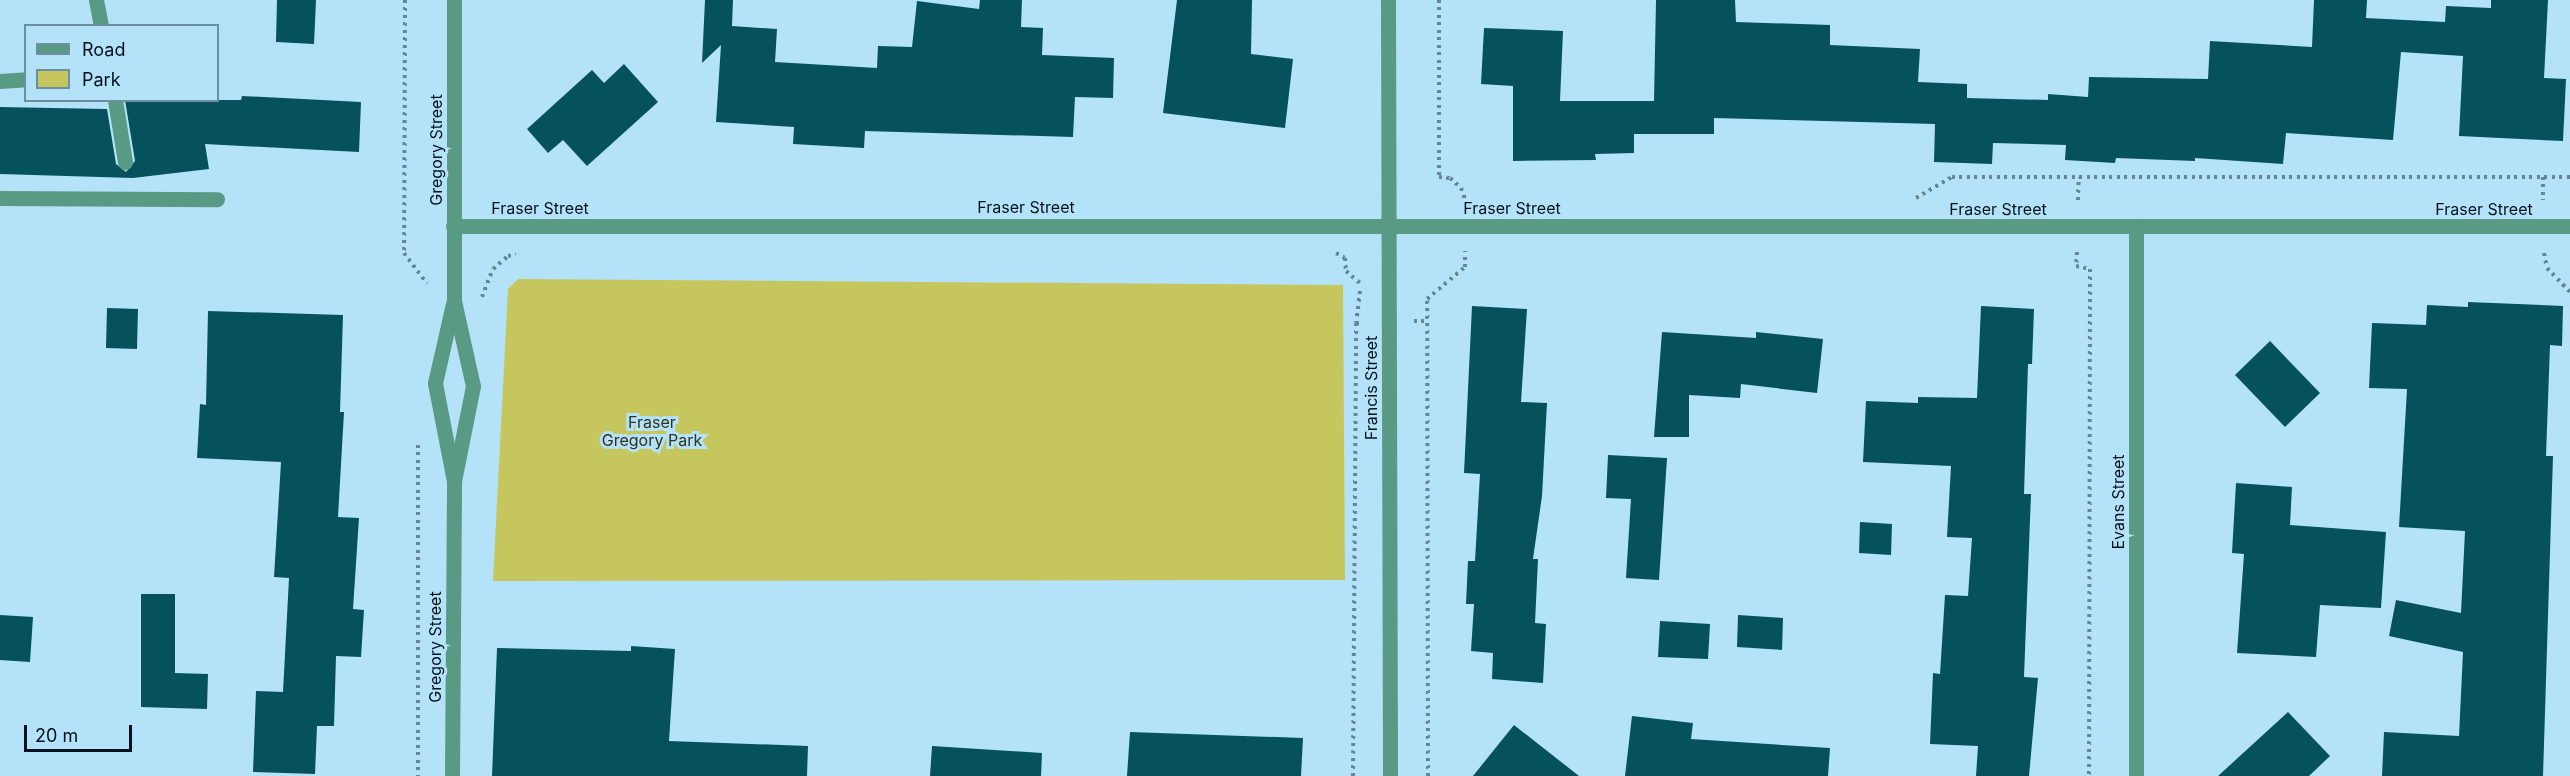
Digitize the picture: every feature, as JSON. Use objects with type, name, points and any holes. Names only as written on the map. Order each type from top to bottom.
[{"type":"street","points":[[96,0],[102,24]]},
{"type":"street","name":"Gregory Street","points":[[452,776],[454,481],[473,386],[454,301],[454,0]]},
{"type":"street","name":"Francis Street","points":[[1388,0],[1390,776]]},
{"type":"street","points":[[0,81],[24,79]]},
{"type":"street","points":[[115,102],[125,162]]},
{"type":"street","points":[[0,198],[217,199]]},
{"type":"street","name":"Fraser Street","points":[[453,226],[1388,225],[2136,228],[2570,226]]},
{"type":"street","name":"Evans Street","points":[[2136,228],[2136,776]]},
{"type":"street","name":"Gregory Street","points":[[454,301],[435,383],[454,481]]},
{"type":"path","points":[[405,0],[404,253],[429,285],[429,293]]},
{"type":"path","points":[[1439,0],[1439,177],[1450,178],[1461,188],[1464,199],[1476,199]]},
{"type":"path","points":[[1903,198],[1923,195],[1952,177],[2570,177]]},
{"type":"path","points":[[2078,204],[2079,177]]},
{"type":"path","points":[[2543,177],[2544,204]]},
{"type":"path","points":[[2544,245],[2547,268],[2570,292]]},
{"type":"path","points":[[1428,776],[1426,299],[1465,267],[1465,250]]},
{"type":"path","points":[[1334,252],[1345,258],[1346,271],[1361,282],[1356,323],[1353,776]]},
{"type":"path","points":[[2077,252],[2076,266],[2090,269],[2089,776]]},
{"type":"path","points":[[480,306],[493,269],[508,256],[524,253]]},
{"type":"path","points":[[1411,321],[1426,321]]},
{"type":"path","points":[[1356,323],[1365,323]]},
{"type":"path","points":[[418,441],[418,776]]},
{"type":"green space","name":"Fraser Gregory Park","points":[[518,279],[1343,285],[1345,580],[493,581],[508,289]]},
{"type":"building","points":[[277,0],[316,0],[314,44],[276,42]]},
{"type":"building","points":[[705,0],[733,0],[732,26],[777,29],[775,62],[877,68],[878,46],[912,47],[917,1],[979,9],[980,0],[1022,0],[1021,27],[1043,28],[1042,55],[1114,58],[1113,98],[1075,97],[1073,137],[865,131],[864,148],[793,144],[794,127],[716,122],[721,45],[702,63]]},
{"type":"building","points":[[1177,0],[1252,0],[1251,54],[1293,59],[1285,128],[1163,113]]},
{"type":"building","points":[[1656,0],[1735,0],[1736,22],[1830,25],[1830,45],[1920,49],[1918,82],[1967,84],[1967,98],[2048,100],[2048,94],[2088,97],[2089,77],[2208,79],[2210,41],[2312,47],[2314,0],[2367,0],[2366,18],[2445,22],[2446,6],[2491,8],[2491,0],[2548,0],[2544,78],[2566,79],[2563,141],[2459,136],[2463,56],[2401,52],[2393,140],[2286,133],[2283,164],[2195,158],[2195,161],[2116,158],[2115,163],[2065,160],[2066,145],[1993,143],[1992,164],[1934,162],[1935,124],[1714,118],[1714,134],[1634,134],[1634,153],[1595,154],[1596,160],[1513,161],[1513,86],[1481,84],[1484,28],[1563,31],[1560,101],[1654,101]]},
{"type":"building","points":[[624,64],[658,102],[587,166],[563,140],[548,153],[527,129],[592,70],[604,83]]},
{"type":"building","points":[[242,96],[361,102],[359,152],[205,144],[209,169],[133,178],[0,174],[0,107],[107,109],[116,164],[126,172],[135,161],[125,102],[241,100]]},
{"type":"building","points":[[2468,302],[2563,306],[2562,346],[2550,345],[2546,456],[2553,456],[2543,776],[2382,776],[2384,732],[2459,736],[2463,652],[2389,636],[2396,600],[2461,613],[2465,531],[2399,527],[2407,389],[2369,388],[2372,323],[2426,325],[2427,305],[2468,307]]},
{"type":"building","points":[[1472,306],[1527,309],[1521,402],[1547,403],[1542,496],[1533,559],[1538,559],[1535,623],[1546,624],[1543,683],[1492,679],[1493,653],[1471,651],[1474,604],[1466,604],[1468,561],[1475,561],[1480,474],[1464,473]]},
{"type":"building","points":[[1981,306],[2034,309],[2032,364],[2028,364],[2024,494],[2031,494],[2024,677],[2038,678],[2029,776],[1976,776],[1978,746],[1930,744],[1933,673],[1940,674],[1945,595],[1968,596],[1972,538],[1947,537],[1951,466],[1863,462],[1866,401],[1918,403],[1918,397],[1977,398]]},
{"type":"building","points":[[107,308],[138,309],[137,349],[106,348]]},
{"type":"building","points":[[208,311],[343,315],[340,412],[344,412],[338,517],[359,518],[353,609],[364,610],[361,657],[336,656],[334,726],[317,726],[315,774],[253,772],[256,691],[283,692],[289,578],[274,577],[281,462],[197,458],[200,404],[206,405]]},
{"type":"building","points":[[1662,332],[1756,338],[1756,332],[1823,339],[1817,393],[1741,384],[1740,398],[1689,395],[1689,437],[1654,437]]},
{"type":"building","points":[[2270,341],[2320,393],[2285,427],[2235,375]]},
{"type":"building","points":[[1608,455],[1667,458],[1659,580],[1626,578],[1631,499],[1606,498]]},
{"type":"building","points":[[2236,483],[2292,487],[2290,525],[2386,532],[2381,608],[2320,605],[2316,657],[2237,653],[2244,554],[2232,553]]},
{"type":"building","points":[[1860,522],[1892,524],[1891,555],[1859,553]]},
{"type":"building","points":[[141,594],[175,594],[175,673],[208,674],[207,709],[141,707]]},
{"type":"building","points":[[0,615],[33,617],[30,662],[0,660]]},
{"type":"building","points":[[1738,615],[1783,618],[1782,650],[1737,647]]},
{"type":"building","points":[[1660,621],[1710,624],[1708,659],[1658,657]]},
{"type":"building","points":[[631,646],[675,649],[669,741],[808,746],[807,776],[492,776],[497,648],[631,651]]},
{"type":"building","points":[[2288,712],[2330,756],[2309,776],[2218,776]]},
{"type":"building","points":[[1632,716],[1693,723],[1691,739],[1830,748],[1828,776],[1625,776]]},
{"type":"building","points":[[1514,725],[1579,776],[1473,776]]},
{"type":"building","points":[[1130,732],[1303,738],[1301,776],[1127,776]]},
{"type":"building","points":[[932,746],[1042,753],[1041,776],[930,776]]}]
